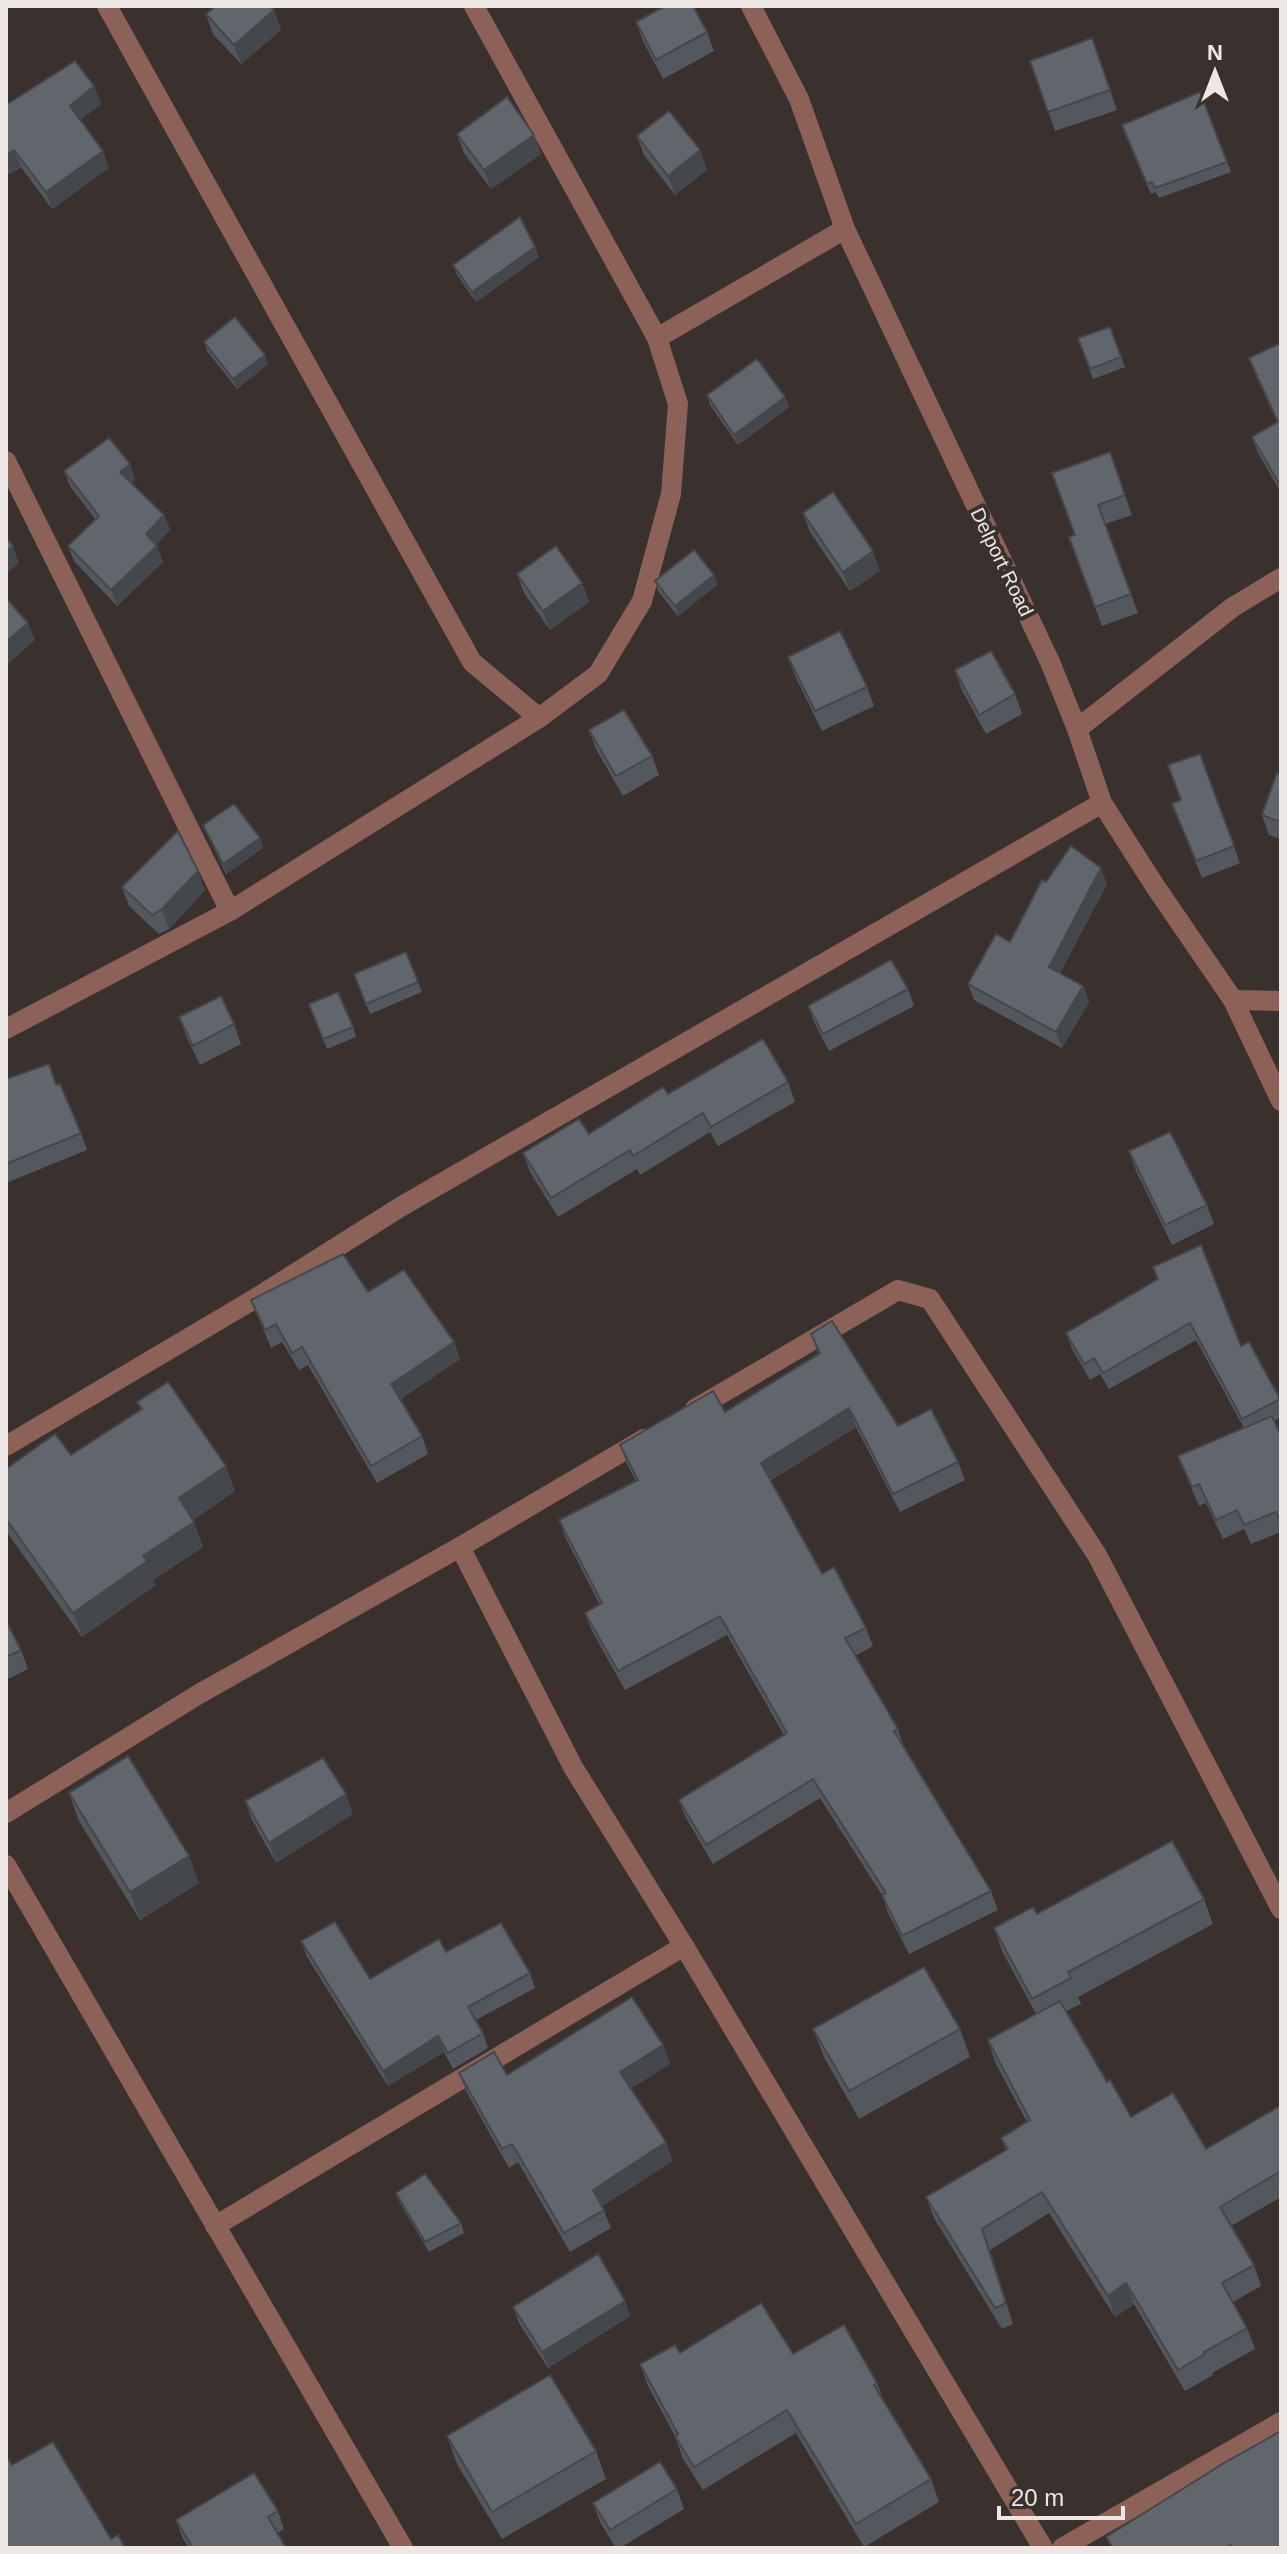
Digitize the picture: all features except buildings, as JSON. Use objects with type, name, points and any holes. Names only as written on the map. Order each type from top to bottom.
[{"type":"street","points":[[107,6],[472,662],[539,718]]},
{"type":"street","points":[[6,1029],[230,911],[539,718],[598,674],[642,601],[671,494],[678,404],[657,338],[474,6]]},
{"type":"street","name":"Delport Road","points":[[751,6],[799,99],[845,229],[1050,662],[1102,803],[1233,1000],[1281,1101]]},
{"type":"street","points":[[657,338],[845,229]]},
{"type":"street","points":[[6,461],[230,911]]},
{"type":"street","points":[[1077,729],[1233,607],[1281,578]]},
{"type":"street","points":[[6,1446],[256,1298],[402,1206],[1102,803]]},
{"type":"street","points":[[1233,1000],[1281,1001]]},
{"type":"street","points":[[6,1813],[199,1694],[460,1547],[898,1290],[930,1299],[1097,1555],[1281,1909]]},
{"type":"street","points":[[460,1547],[573,1767],[684,1946],[1043,2548]]},
{"type":"street","points":[[6,1865],[403,2548]]},
{"type":"street","points":[[215,2226],[684,1946]]},
{"type":"street","points":[[1062,2548],[1281,2422]]}]
